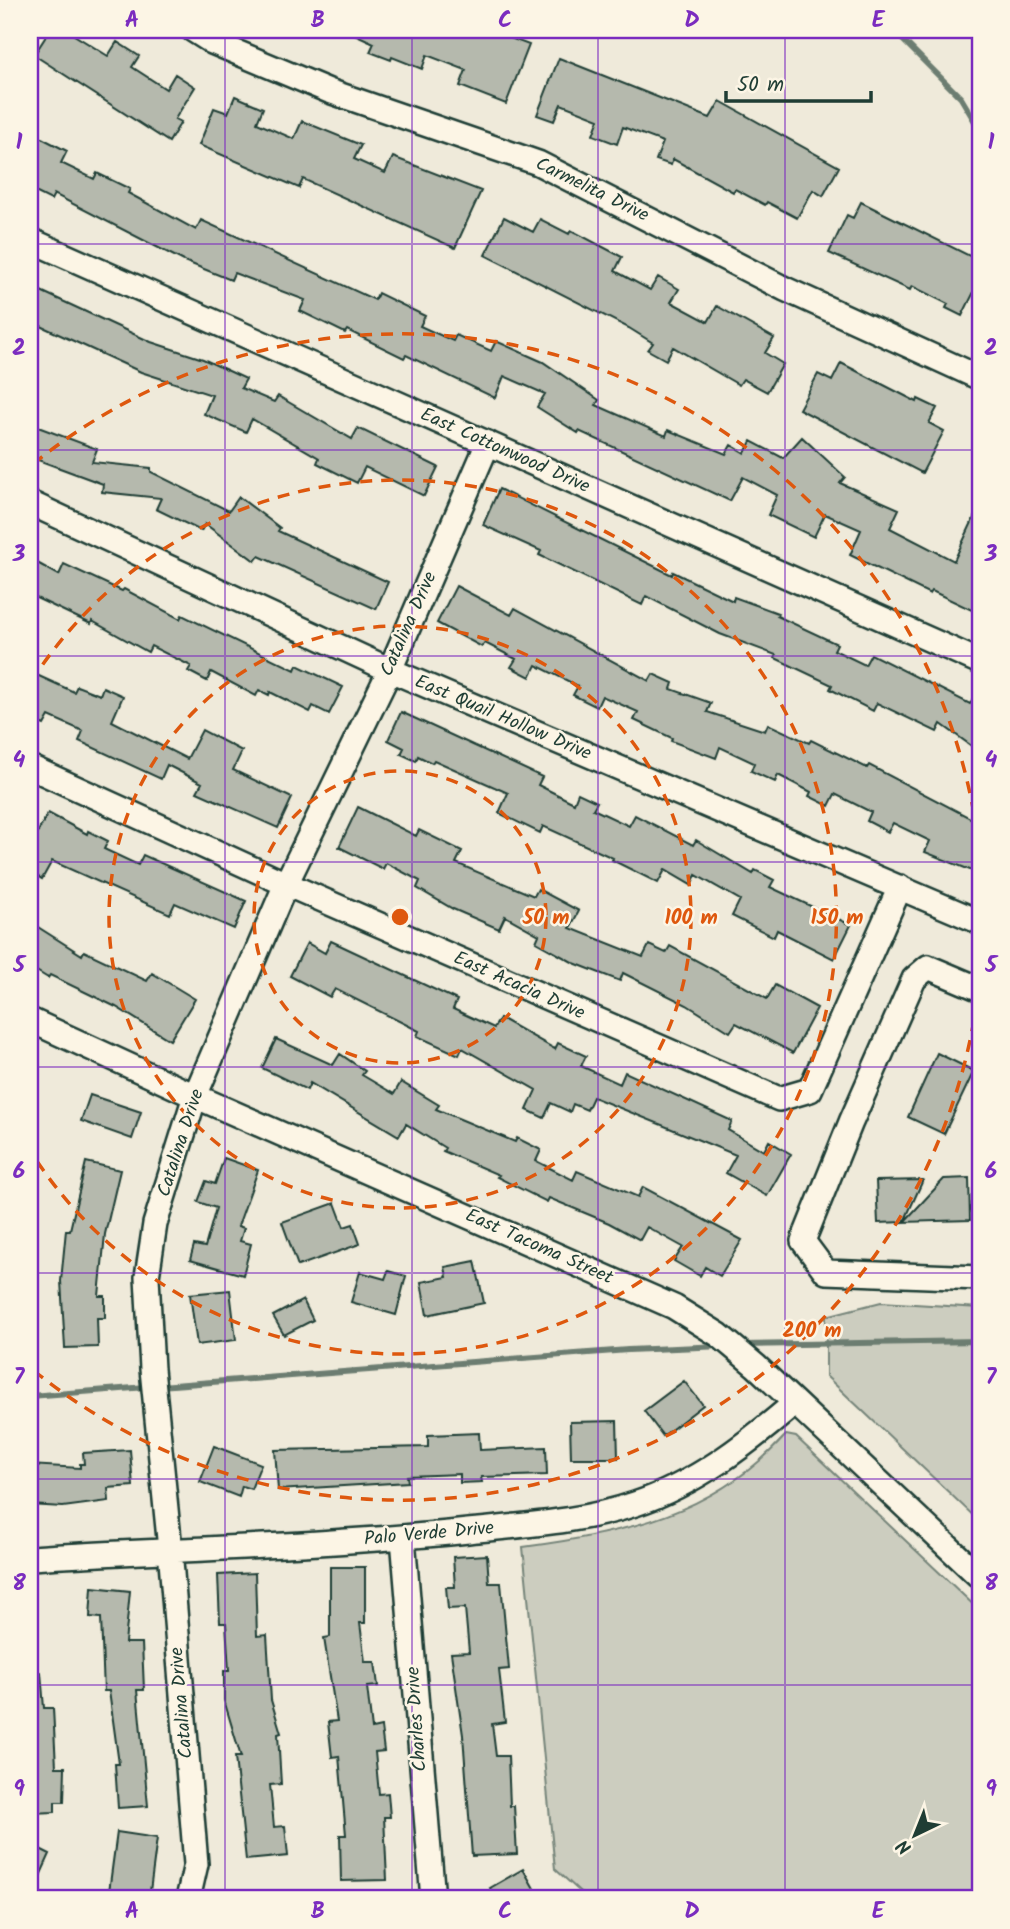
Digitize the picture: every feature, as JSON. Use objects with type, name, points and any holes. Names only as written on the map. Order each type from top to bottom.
[{"type":"street","name":"Carmelita Drive","points":[[193,30],[212,41],[329,91],[538,163],[785,289],[980,378]]},
{"type":"street","name":"East Cottonwood Drive","points":[[30,240],[980,662]]},
{"type":"street","name":"Catalina Drive","points":[[188,1899],[196,1864],[152,1369],[147,1277],[155,1224],[195,1097],[286,884],[390,670],[488,443]]},
{"type":"street","name":"East Quail Hollow Drive","points":[[30,503],[390,670],[980,922]]},
{"type":"street","name":"East Acacia Drive","points":[[30,768],[286,884],[779,1099],[810,1090],[900,887]]},
{"type":"street","points":[[980,989],[928,967],[914,979],[851,1122],[803,1241],[826,1272],[980,1278]]},
{"type":"street","name":"East Tacoma Street","points":[[30,1020],[195,1097],[674,1307],[719,1335],[980,1577]]},
{"type":"street","name":"Palo Verde Drive","points":[[30,1558],[403,1538],[584,1518],[636,1504],[694,1478],[753,1439],[795,1403]]},
{"type":"street","name":"Charles Drive","points":[[403,1538],[433,1899]]},
{"type":"shaded area","points":[[881,1302],[980,1308],[980,1522],[826,1376],[826,1316]]},
{"type":"shaded area","points":[[786,1435],[796,1437],[980,1611],[980,1899],[588,1899],[555,1869],[523,1547],[597,1535],[632,1526],[699,1501],[730,1484],[759,1462]]},
{"type":"building","points":[[50,30],[66,30],[108,56],[117,42],[139,56],[132,67],[166,89],[175,74],[195,87],[175,119],[181,122],[169,142],[34,55]]},
{"type":"building","points":[[346,30],[489,30],[529,45],[506,104],[460,86],[466,70],[427,55],[422,69],[392,57],[391,60],[370,52],[374,43]]},
{"type":"building","points":[[559,58],[710,118],[720,101],[839,167],[823,196],[813,190],[797,218],[735,189],[733,192],[673,159],[671,165],[656,160],[663,142],[623,127],[617,144],[593,135],[599,119],[561,104],[554,121],[537,115]]},
{"type":"building","points":[[235,96],[263,108],[257,123],[294,139],[302,121],[361,145],[354,159],[385,173],[393,157],[481,191],[455,248],[303,179],[299,188],[199,145],[214,108],[228,113]]},
{"type":"building","points":[[30,132],[67,151],[61,163],[94,179],[97,173],[130,189],[128,193],[196,230],[201,220],[375,300],[378,293],[425,316],[420,326],[453,341],[456,335],[491,351],[496,341],[543,362],[599,400],[596,405],[666,436],[668,430],[726,454],[731,445],[745,453],[751,441],[783,458],[802,437],[845,477],[840,483],[899,509],[890,528],[954,561],[980,505],[980,614],[932,591],[930,594],[850,555],[861,530],[825,514],[814,537],[768,515],[777,495],[743,477],[730,501],[579,431],[578,433],[537,407],[545,394],[504,376],[495,398],[406,355],[404,358],[300,311],[305,300],[234,273],[231,280],[184,261],[54,194],[51,200],[31,190],[35,180],[30,178]]},
{"type":"building","points":[[861,202],[980,261],[980,280],[962,316],[946,308],[948,304],[912,286],[910,290],[829,253],[847,215],[853,218]]},
{"type":"building","points":[[504,217],[533,232],[540,219],[569,234],[571,230],[622,257],[615,271],[650,290],[658,277],[679,289],[671,302],[708,322],[717,306],[774,338],[765,353],[783,364],[767,392],[743,379],[739,385],[673,347],[666,360],[648,350],[653,343],[629,328],[485,255]]},
{"type":"building","points":[[30,286],[151,342],[203,359],[246,379],[241,388],[274,402],[278,396],[352,439],[358,428],[438,467],[424,496],[365,467],[357,483],[317,463],[319,458],[252,419],[246,432],[204,414],[212,395],[141,372],[30,321]]},
{"type":"building","points":[[841,363],[917,402],[918,399],[937,408],[929,423],[944,431],[922,473],[799,409],[818,374],[832,381]]},
{"type":"building","points":[[30,424],[97,449],[92,462],[151,468],[151,472],[229,511],[239,497],[280,528],[278,531],[388,582],[376,609],[259,556],[255,561],[205,524],[201,531],[156,509],[161,498],[102,492],[103,484],[30,457]]},
{"type":"building","points":[[499,489],[672,575],[673,572],[733,601],[734,597],[778,613],[777,616],[837,644],[834,650],[865,665],[871,654],[970,704],[980,690],[980,752],[941,724],[937,732],[877,703],[873,711],[830,689],[832,685],[775,658],[776,655],[720,634],[646,596],[642,605],[539,555],[541,551],[483,525]]},
{"type":"building","points":[[30,559],[59,575],[64,564],[122,591],[124,589],[180,619],[182,615],[295,670],[297,665],[343,687],[329,714],[313,706],[310,712],[270,692],[269,695],[259,690],[256,696],[211,672],[207,681],[188,671],[191,666],[151,646],[148,652],[92,621],[91,624],[30,595]]},
{"type":"building","points":[[456,586],[511,615],[515,608],[649,681],[653,674],[673,683],[671,689],[711,703],[707,712],[765,731],[768,724],[809,743],[811,740],[867,768],[869,765],[980,823],[980,874],[925,852],[930,841],[893,823],[888,832],[867,821],[871,812],[835,794],[829,806],[809,796],[811,792],[778,775],[775,782],[751,771],[754,763],[720,747],[716,758],[671,741],[672,738],[634,720],[638,712],[602,696],[597,707],[573,695],[578,686],[536,665],[530,677],[511,667],[516,659],[485,643],[482,647],[437,623]]},
{"type":"building","points":[[30,672],[74,692],[77,686],[100,695],[103,687],[123,696],[112,721],[187,759],[202,730],[242,751],[233,770],[292,798],[278,828],[197,792],[202,783],[167,765],[161,779],[79,741],[83,731],[49,716],[44,725],[30,719]]},
{"type":"building","points":[[401,712],[542,777],[538,785],[574,803],[578,793],[597,802],[593,809],[629,826],[635,815],[693,845],[696,840],[753,874],[755,870],[774,880],[770,887],[851,925],[834,959],[777,930],[774,937],[732,916],[740,900],[696,875],[691,885],[665,870],[658,883],[612,860],[613,858],[543,826],[540,833],[499,813],[508,793],[434,760],[432,763],[418,756],[416,761],[401,754],[404,748],[388,740]]},
{"type":"building","points":[[358,807],[416,836],[419,830],[462,851],[456,863],[534,896],[538,889],[579,911],[570,928],[643,957],[649,945],[666,953],[670,946],[767,999],[775,985],[817,1008],[793,1053],[736,1023],[730,1032],[687,1005],[623,973],[620,981],[574,963],[536,942],[539,935],[505,916],[499,929],[453,909],[417,888],[420,881],[386,863],[383,869],[339,847]]},
{"type":"building","points":[[48,813],[87,834],[88,831],[108,841],[104,849],[138,865],[143,855],[246,901],[234,929],[175,903],[170,914],[52,861],[42,879],[30,872],[30,834],[35,837]]},
{"type":"building","points":[[30,922],[82,955],[84,951],[147,981],[152,973],[195,999],[170,1040],[116,1007],[50,975],[48,978],[30,967]]},
{"type":"building","points":[[331,941],[457,1000],[453,1009],[494,1028],[500,1018],[555,1049],[558,1043],[586,1056],[581,1066],[620,1084],[625,1072],[732,1121],[728,1130],[764,1151],[769,1141],[791,1154],[767,1196],[726,1173],[736,1155],[593,1097],[587,1110],[573,1104],[570,1112],[551,1103],[544,1118],[527,1110],[536,1090],[462,1048],[459,1055],[417,1036],[419,1031],[335,989],[330,997],[290,976],[307,943],[325,953]]},
{"type":"building","points":[[276,1039],[333,1065],[340,1054],[365,1071],[362,1075],[394,1094],[401,1082],[439,1105],[436,1109],[515,1142],[517,1138],[541,1150],[536,1161],[573,1180],[577,1171],[638,1197],[643,1187],[742,1240],[720,1276],[705,1267],[700,1276],[674,1261],[683,1247],[647,1227],[640,1240],[609,1223],[549,1198],[547,1202],[497,1177],[499,1175],[443,1151],[445,1148],[406,1124],[399,1136],[310,1083],[307,1090],[262,1068]]},
{"type":"building","points":[[937,1053],[974,1071],[944,1134],[908,1117]]},
{"type":"building","points":[[90,1095],[141,1112],[132,1139],[81,1121]]},
{"type":"building","points":[[224,1158],[258,1170],[238,1226],[244,1228],[240,1241],[251,1244],[243,1275],[190,1260],[194,1245],[205,1247],[216,1208],[198,1202],[206,1181],[215,1184]]},
{"type":"building","points":[[86,1162],[120,1170],[105,1234],[99,1296],[105,1296],[105,1318],[97,1318],[98,1347],[65,1348],[61,1281],[66,1230],[70,1230]]},
{"type":"building","points":[[969,1178],[970,1220],[904,1222],[944,1179]]},
{"type":"building","points":[[923,1180],[904,1222],[878,1223],[876,1181]]},
{"type":"building","points":[[335,1203],[344,1227],[353,1224],[360,1244],[298,1266],[282,1222]]},
{"type":"building","points":[[475,1261],[484,1303],[427,1315],[421,1282],[447,1277],[445,1267]]},
{"type":"building","points":[[388,1271],[406,1276],[396,1315],[351,1302],[360,1272],[385,1279]]},
{"type":"building","points":[[230,1290],[236,1340],[197,1345],[190,1294]]},
{"type":"building","points":[[303,1300],[313,1320],[284,1335],[273,1316]]},
{"type":"building","points":[[684,1381],[703,1405],[663,1436],[644,1411]]},
{"type":"building","points":[[617,1421],[618,1458],[571,1458],[570,1422]]},
{"type":"building","points":[[479,1433],[480,1450],[546,1447],[547,1475],[481,1477],[482,1482],[460,1483],[460,1474],[407,1476],[408,1482],[278,1490],[275,1450],[428,1447],[428,1435]]},
{"type":"building","points":[[214,1446],[261,1464],[251,1489],[242,1486],[239,1497],[200,1482]]},
{"type":"building","points":[[130,1450],[133,1486],[108,1488],[109,1501],[63,1507],[30,1505],[30,1465],[80,1468],[80,1464],[84,1464],[83,1453]]},
{"type":"building","points":[[487,1555],[489,1583],[501,1583],[509,1669],[499,1670],[505,1722],[492,1724],[496,1756],[508,1756],[510,1806],[514,1806],[517,1854],[472,1856],[463,1735],[451,1653],[469,1652],[465,1608],[448,1609],[446,1587],[455,1587],[453,1557]]},
{"type":"building","points":[[330,1567],[365,1567],[365,1623],[360,1623],[365,1662],[375,1662],[378,1686],[367,1687],[372,1729],[381,1727],[384,1751],[375,1752],[379,1794],[388,1793],[390,1817],[384,1817],[387,1880],[341,1881],[340,1835],[346,1835],[339,1756],[332,1757],[328,1722],[337,1721],[324,1638],[330,1637]]},
{"type":"building","points":[[255,1573],[257,1636],[267,1635],[271,1700],[281,1733],[278,1734],[281,1784],[270,1785],[274,1827],[285,1826],[288,1856],[246,1860],[235,1757],[241,1757],[224,1700],[224,1671],[229,1671],[226,1623],[220,1623],[218,1575]]},
{"type":"building","points":[[92,1587],[130,1591],[125,1643],[142,1643],[144,1690],[137,1690],[148,1806],[118,1808],[115,1764],[119,1764],[109,1691],[104,1691],[101,1618],[90,1617]]},
{"type":"building","points":[[41,1672],[44,1708],[53,1708],[56,1767],[65,1767],[64,1802],[55,1802],[55,1812],[30,1813],[30,1673]]},
{"type":"building","points":[[117,1832],[157,1838],[149,1899],[108,1899]]},
{"type":"building","points":[[30,1844],[50,1854],[30,1898]]},
{"type":"building","points":[[523,1869],[540,1899],[497,1899],[490,1888]]},
{"type":"waterway","points":[[893,30],[961,98],[980,130]]},
{"type":"waterway","points":[[741,1345],[980,1341]]},
{"type":"waterway","points":[[30,1396],[628,1350],[723,1346]]}]
